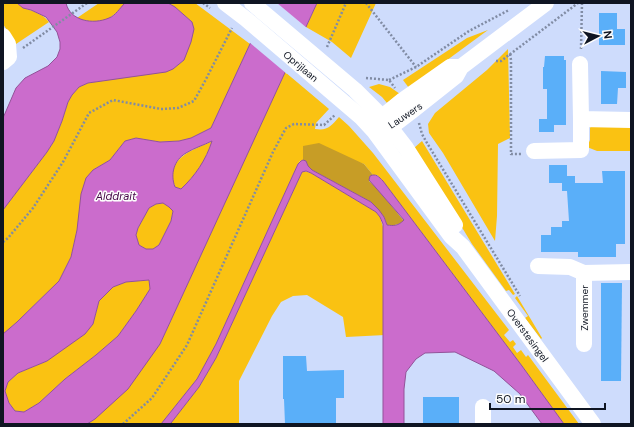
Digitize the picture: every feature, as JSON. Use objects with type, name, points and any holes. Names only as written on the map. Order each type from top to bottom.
[{"type":"street","name":"Oprijlaan","points":[[225,3],[240,22],[303,67],[362,118],[374,131]]},
{"type":"street","name":"Lauwers","points":[[374,131],[408,105],[456,76],[461,66],[546,3]]},
{"type":"street","name":"Oprijlaan","points":[[253,4],[317,53],[386,122]]},
{"type":"street","points":[[3,36],[8,44],[6,60]]},
{"type":"street","points":[[534,151],[581,150],[580,64]]},
{"type":"street","points":[[580,119],[631,120]]},
{"type":"street","name":"Overstesingel","points":[[386,122],[406,148],[459,233],[463,247]]},
{"type":"street","name":"Overstesingel","points":[[374,131],[451,236],[463,247],[594,424]]},
{"type":"street","name":"Zwemmer","points":[[538,266],[570,267],[584,273],[631,272]]},
{"type":"street","name":"Zwemmer","points":[[584,273],[584,344]]},
{"type":"street","points":[[483,408],[483,424]]},
{"type":"path","points":[[6,60],[87,3]]},
{"type":"path","points":[[317,53],[346,3]]},
{"type":"path","points":[[366,3],[416,67]]},
{"type":"path","points":[[493,62],[501,60],[510,54],[578,3]]},
{"type":"path","points":[[580,64],[582,42],[582,3]]},
{"type":"path","points":[[367,79],[389,80],[416,67],[470,31],[511,9]]},
{"type":"path","points":[[3,242],[33,208],[63,162],[89,113],[113,100],[161,109],[178,108],[194,101],[240,22]]},
{"type":"path","points":[[510,54],[511,154],[531,154],[534,151]]},
{"type":"path","points":[[389,80],[408,105],[420,125],[422,134],[427,143],[522,299]]},
{"type":"path","points":[[123,424],[152,398],[187,345],[273,152],[286,128],[294,124],[324,125],[337,113]]},
{"type":"shaded area","points":[[3,3],[16,3],[23,8],[41,15],[49,22],[16,44],[3,24]]},
{"type":"shaded area","points":[[99,3],[125,3],[113,15],[104,21],[85,21],[77,18]]},
{"type":"shaded area","points":[[168,3],[195,3],[250,44],[211,128],[191,138],[179,141],[160,142],[136,138],[125,141],[110,160],[93,170],[71,257],[59,281],[3,334],[3,210],[54,141],[68,102],[79,87],[88,83],[173,69],[184,60],[192,22],[175,7]]},
{"type":"shaded area","points":[[317,3],[376,3],[351,58],[332,42],[306,27]]},
{"type":"shaded area","points":[[488,30],[409,88],[403,80],[467,38]]},
{"type":"shaded area","points":[[508,49],[510,138],[498,144],[497,216],[495,241],[443,153],[429,133],[428,124],[435,113],[487,70]]},
{"type":"shaded area","points":[[285,72],[329,109],[316,123],[315,129],[329,127],[339,117],[373,153],[509,330],[504,335],[510,342],[513,340],[516,344],[513,347],[517,353],[521,350],[526,357],[528,355],[579,424],[564,424],[383,181],[377,175],[373,175],[364,164],[303,146],[303,160],[298,164],[216,344],[197,379],[161,424],[87,424],[95,419],[160,344]]},
{"type":"shaded area","points":[[379,84],[390,87],[400,94],[387,103],[369,87]]},
{"type":"shaded area","points":[[631,121],[631,151],[597,151],[587,147],[590,140],[590,128],[592,124]]},
{"type":"shaded area","points":[[213,141],[201,166],[189,181],[181,189],[175,187],[173,169],[177,162],[182,156]]},
{"type":"shaded area","points":[[422,141],[515,294],[513,295],[509,290],[506,291],[472,244],[414,148]]},
{"type":"shaded area","points":[[319,143],[364,164],[373,175],[370,176],[369,181],[376,187],[404,221],[396,225],[387,225],[384,217],[371,202],[312,170],[303,160],[303,146]]},
{"type":"shaded area","points":[[304,171],[311,173],[376,212],[380,217],[383,227],[383,322],[385,335],[346,337],[343,317],[307,295],[293,296],[281,302],[272,316],[239,381],[239,424],[170,424],[199,387],[216,358],[302,172]]},
{"type":"shaded area","points":[[163,203],[173,211],[171,221],[159,245],[153,249],[146,249],[139,245],[136,235],[138,228],[149,208],[156,204]]},
{"type":"shaded area","points":[[149,280],[150,289],[118,336],[65,379],[39,403],[24,412],[15,411],[9,403],[5,391],[8,382],[18,373],[47,361],[93,324],[99,301],[113,287],[126,282]]},
{"type":"shaded area","points":[[517,296],[542,338],[541,339],[525,318],[528,316],[515,298]]},
{"type":"water","points":[[17,3],[66,3],[68,9],[77,18],[96,21],[111,17],[125,3],[168,3],[175,7],[192,22],[194,29],[184,60],[173,69],[166,72],[88,83],[79,87],[68,102],[54,141],[3,210],[3,118],[16,88],[25,78],[48,66],[57,57],[60,49],[60,42],[57,32],[46,17],[23,8]]},
{"type":"water","name":"Alddrait","points":[[269,3],[317,3],[160,344],[128,389],[95,419],[87,424],[3,424],[3,334],[59,281],[71,257],[77,230],[81,194],[86,178],[93,170],[110,160],[125,141],[136,138],[160,142],[179,141],[191,138],[211,128]],"holes":[[[212,141],[200,167],[191,179],[181,189],[175,187],[173,172],[179,159],[189,151]],[[163,203],[173,211],[171,221],[159,245],[153,249],[146,249],[139,245],[136,235],[138,228],[149,208],[156,204]],[[149,280],[150,289],[118,336],[65,379],[39,403],[24,412],[15,411],[9,403],[5,391],[8,382],[18,373],[47,361],[85,334],[93,324],[99,301],[113,287],[126,282]]]},
{"type":"water","points":[[303,160],[306,161],[312,170],[371,202],[384,217],[387,225],[398,224],[404,220],[369,180],[370,176],[374,175],[382,180],[564,424],[542,424],[520,394],[494,371],[455,352],[425,353],[416,359],[406,372],[404,389],[404,424],[383,424],[383,224],[376,212],[306,171],[302,172],[216,358],[199,387],[171,423],[161,424],[197,379],[216,344],[298,164]]},
{"type":"pier","points":[[266,3],[277,3],[307,28],[287,74],[249,42]]},
{"type":"building","points":[[599,13],[617,13],[617,29],[625,29],[625,45],[599,45]]},
{"type":"building","points":[[545,56],[564,56],[564,60],[566,60],[566,125],[554,125],[554,132],[539,132],[539,119],[547,119],[547,89],[543,89],[543,67]]},
{"type":"building","points":[[601,71],[626,72],[626,88],[618,88],[617,104],[601,104]]},
{"type":"building","points":[[549,165],[567,165],[567,176],[575,176],[575,183],[603,183],[602,171],[625,171],[625,244],[616,244],[616,257],[578,257],[578,252],[541,252],[541,235],[551,235],[551,227],[562,227],[562,221],[569,221],[567,191],[562,191],[562,183],[549,183]]},
{"type":"building","points":[[601,283],[622,283],[621,381],[601,381]]},
{"type":"building","points":[[283,356],[306,356],[307,371],[344,370],[344,398],[336,398],[336,424],[285,424],[283,399]]},
{"type":"building","points":[[423,397],[459,397],[459,424],[423,424]]}]
